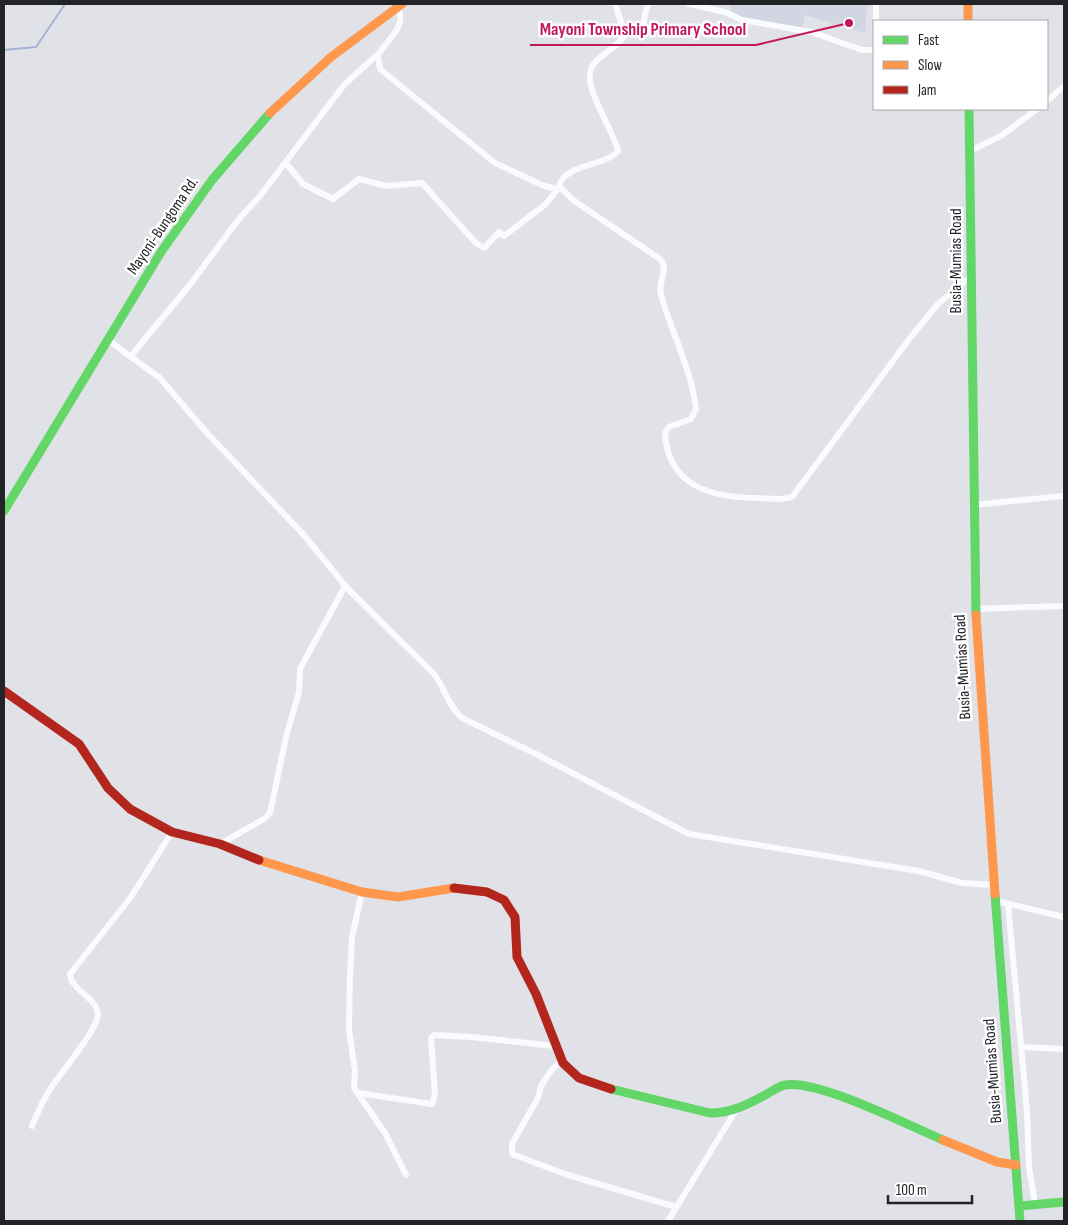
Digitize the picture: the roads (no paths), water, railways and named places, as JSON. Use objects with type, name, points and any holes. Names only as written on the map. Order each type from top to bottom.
[{"type":"main road","points":[[968,4],[968,20]]},
{"type":"main road","name":"Mayoni-Bungoma Rd.","points":[[4,511],[188,211],[246,137],[281,100],[319,66],[400,5]]},
{"type":"main road","name":"Busia-Mumias Road","points":[[969,110],[975,609],[1020,1221]]},
{"type":"main road","points":[[4,691],[79,744],[108,788],[130,809],[172,832],[220,844],[259,860],[362,892],[398,897],[456,888],[487,892],[504,900],[515,917],[519,964],[536,994],[562,1060],[570,1071],[579,1078],[609,1089],[710,1113],[736,1110],[784,1085],[811,1086],[865,1106],[974,1154],[997,1162],[1016,1165]]},
{"type":"main road","points":[[1019,1206],[1064,1202]]},
{"type":"street","points":[[615,4],[625,34]]},
{"type":"street","points":[[286,163],[303,184],[333,199],[358,179],[387,186],[422,183],[476,243],[484,248],[500,232],[504,236],[546,204],[559,190],[560,181],[569,174],[618,152],[592,90],[589,74],[595,62],[618,44],[625,34],[642,30],[645,21],[645,9],[649,4]]},
{"type":"street","points":[[689,4],[725,12],[742,20],[811,32],[862,50],[873,50]]},
{"type":"street","points":[[876,4],[876,20]]},
{"type":"street","points":[[131,356],[286,163],[344,85],[380,52],[399,27],[400,5]]},
{"type":"street","points":[[380,52],[378,61],[384,73],[488,158],[528,180],[559,190],[663,263],[665,269],[660,286],[661,295],[675,332],[696,411],[691,419],[666,430],[667,445],[676,469],[685,480],[707,491],[728,498],[776,499],[792,497],[910,338],[939,304],[971,277]]},
{"type":"street","points":[[1048,100],[1064,86]]},
{"type":"street","points":[[970,151],[1001,136],[1036,110]]},
{"type":"street","points":[[108,340],[162,380],[206,432],[302,533],[345,586],[434,674],[462,718],[536,754],[680,831],[703,838],[919,872],[962,882],[994,885]]},
{"type":"street","points":[[973,505],[1064,496]]},
{"type":"street","points":[[220,844],[264,819],[270,813],[286,737],[298,696],[300,669],[345,586]]},
{"type":"street","points":[[975,609],[1064,606]]},
{"type":"street","points":[[32,1126],[48,1092],[87,1038],[98,1017],[97,1010],[72,981],[70,974],[131,897],[172,832]]},
{"type":"street","points":[[362,892],[352,937],[349,1001],[349,1029],[355,1072],[354,1085],[385,1133],[406,1175]]},
{"type":"street","points":[[996,901],[1064,917]]},
{"type":"street","points":[[1008,904],[1022,1047],[1029,1167],[1035,1204]]},
{"type":"street","points":[[358,1093],[432,1104],[435,1095],[431,1038],[434,1035],[555,1046]]},
{"type":"street","points":[[1022,1047],[1064,1049]]},
{"type":"street","points":[[562,1060],[550,1072],[541,1086],[538,1098],[512,1144],[512,1154],[566,1174],[676,1208]]},
{"type":"street","points":[[668,1221],[736,1110]]},
{"type":"street","points":[[1012,1113],[1027,1111]]},
{"type":"street","points":[[672,1214],[678,1221]]},
{"type":"waterway","points":[[4,50],[36,47],[65,4]]},
{"type":"place","name":"Mayoni Township Primary School","points":[[849,23]]}]
